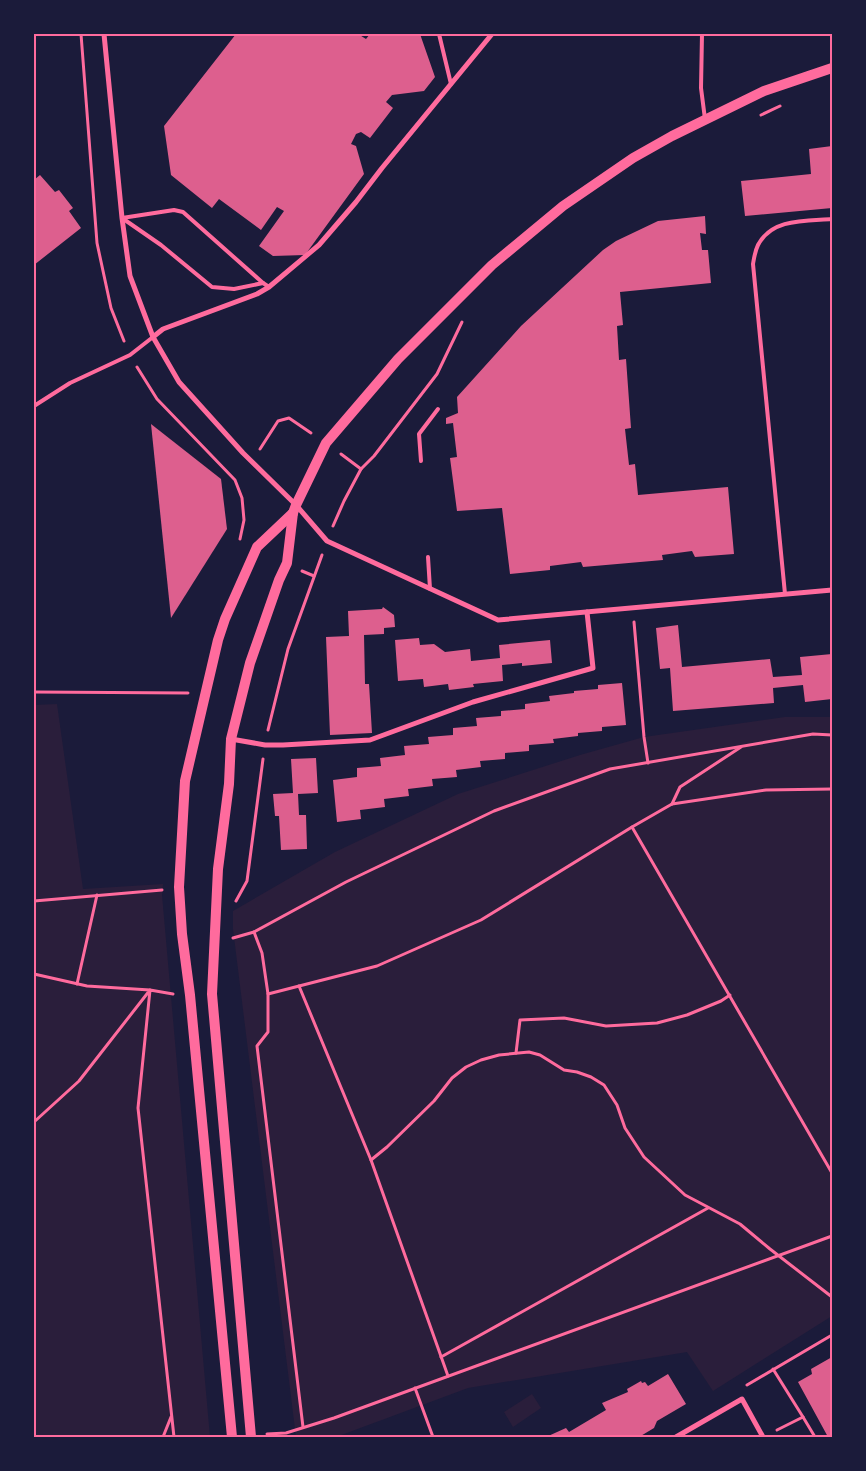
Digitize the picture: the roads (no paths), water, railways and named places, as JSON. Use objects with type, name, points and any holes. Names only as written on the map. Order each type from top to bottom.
[{"type":"main road","points":[[251,1436],[212,994],[218,869],[229,784],[231,739],[250,663],[279,580],[287,563],[295,509],[326,443],[398,358],[492,265],[563,206],[633,158],[705,119],[764,91],[832,68]]},
{"type":"main road","points":[[232,1437],[190,995],[182,934],[179,886],[185,781],[218,640],[225,619],[257,547],[295,509]]},
{"type":"street","points":[[104,34],[122,218],[130,276],[153,337],[179,382],[295,509],[327,541],[498,620],[832,590]]},
{"type":"street","points":[[153,337],[163,329],[257,294],[318,245],[356,202],[492,34]]},
{"type":"street","points":[[231,739],[265,745],[370,740],[473,702],[594,668],[587,612]]},
{"type":"street","points":[[676,1437],[742,1400],[763,1437]]},
{"type":"lane","points":[[439,34],[451,84]]},
{"type":"lane","points":[[702,34],[701,88],[705,119]]},
{"type":"lane","points":[[122,218],[174,210],[183,212],[266,285]]},
{"type":"lane","points":[[122,218],[161,245],[212,286],[234,289],[266,285]]},
{"type":"lane","points":[[785,594],[753,264],[757,246],[765,234],[777,226],[793,222],[832,219]]},
{"type":"lane","points":[[34,406],[70,382],[130,356],[153,337]]},
{"type":"lane","points":[[421,461],[420,434],[438,409]]},
{"type":"lane","points":[[428,556],[430,589]]}]
